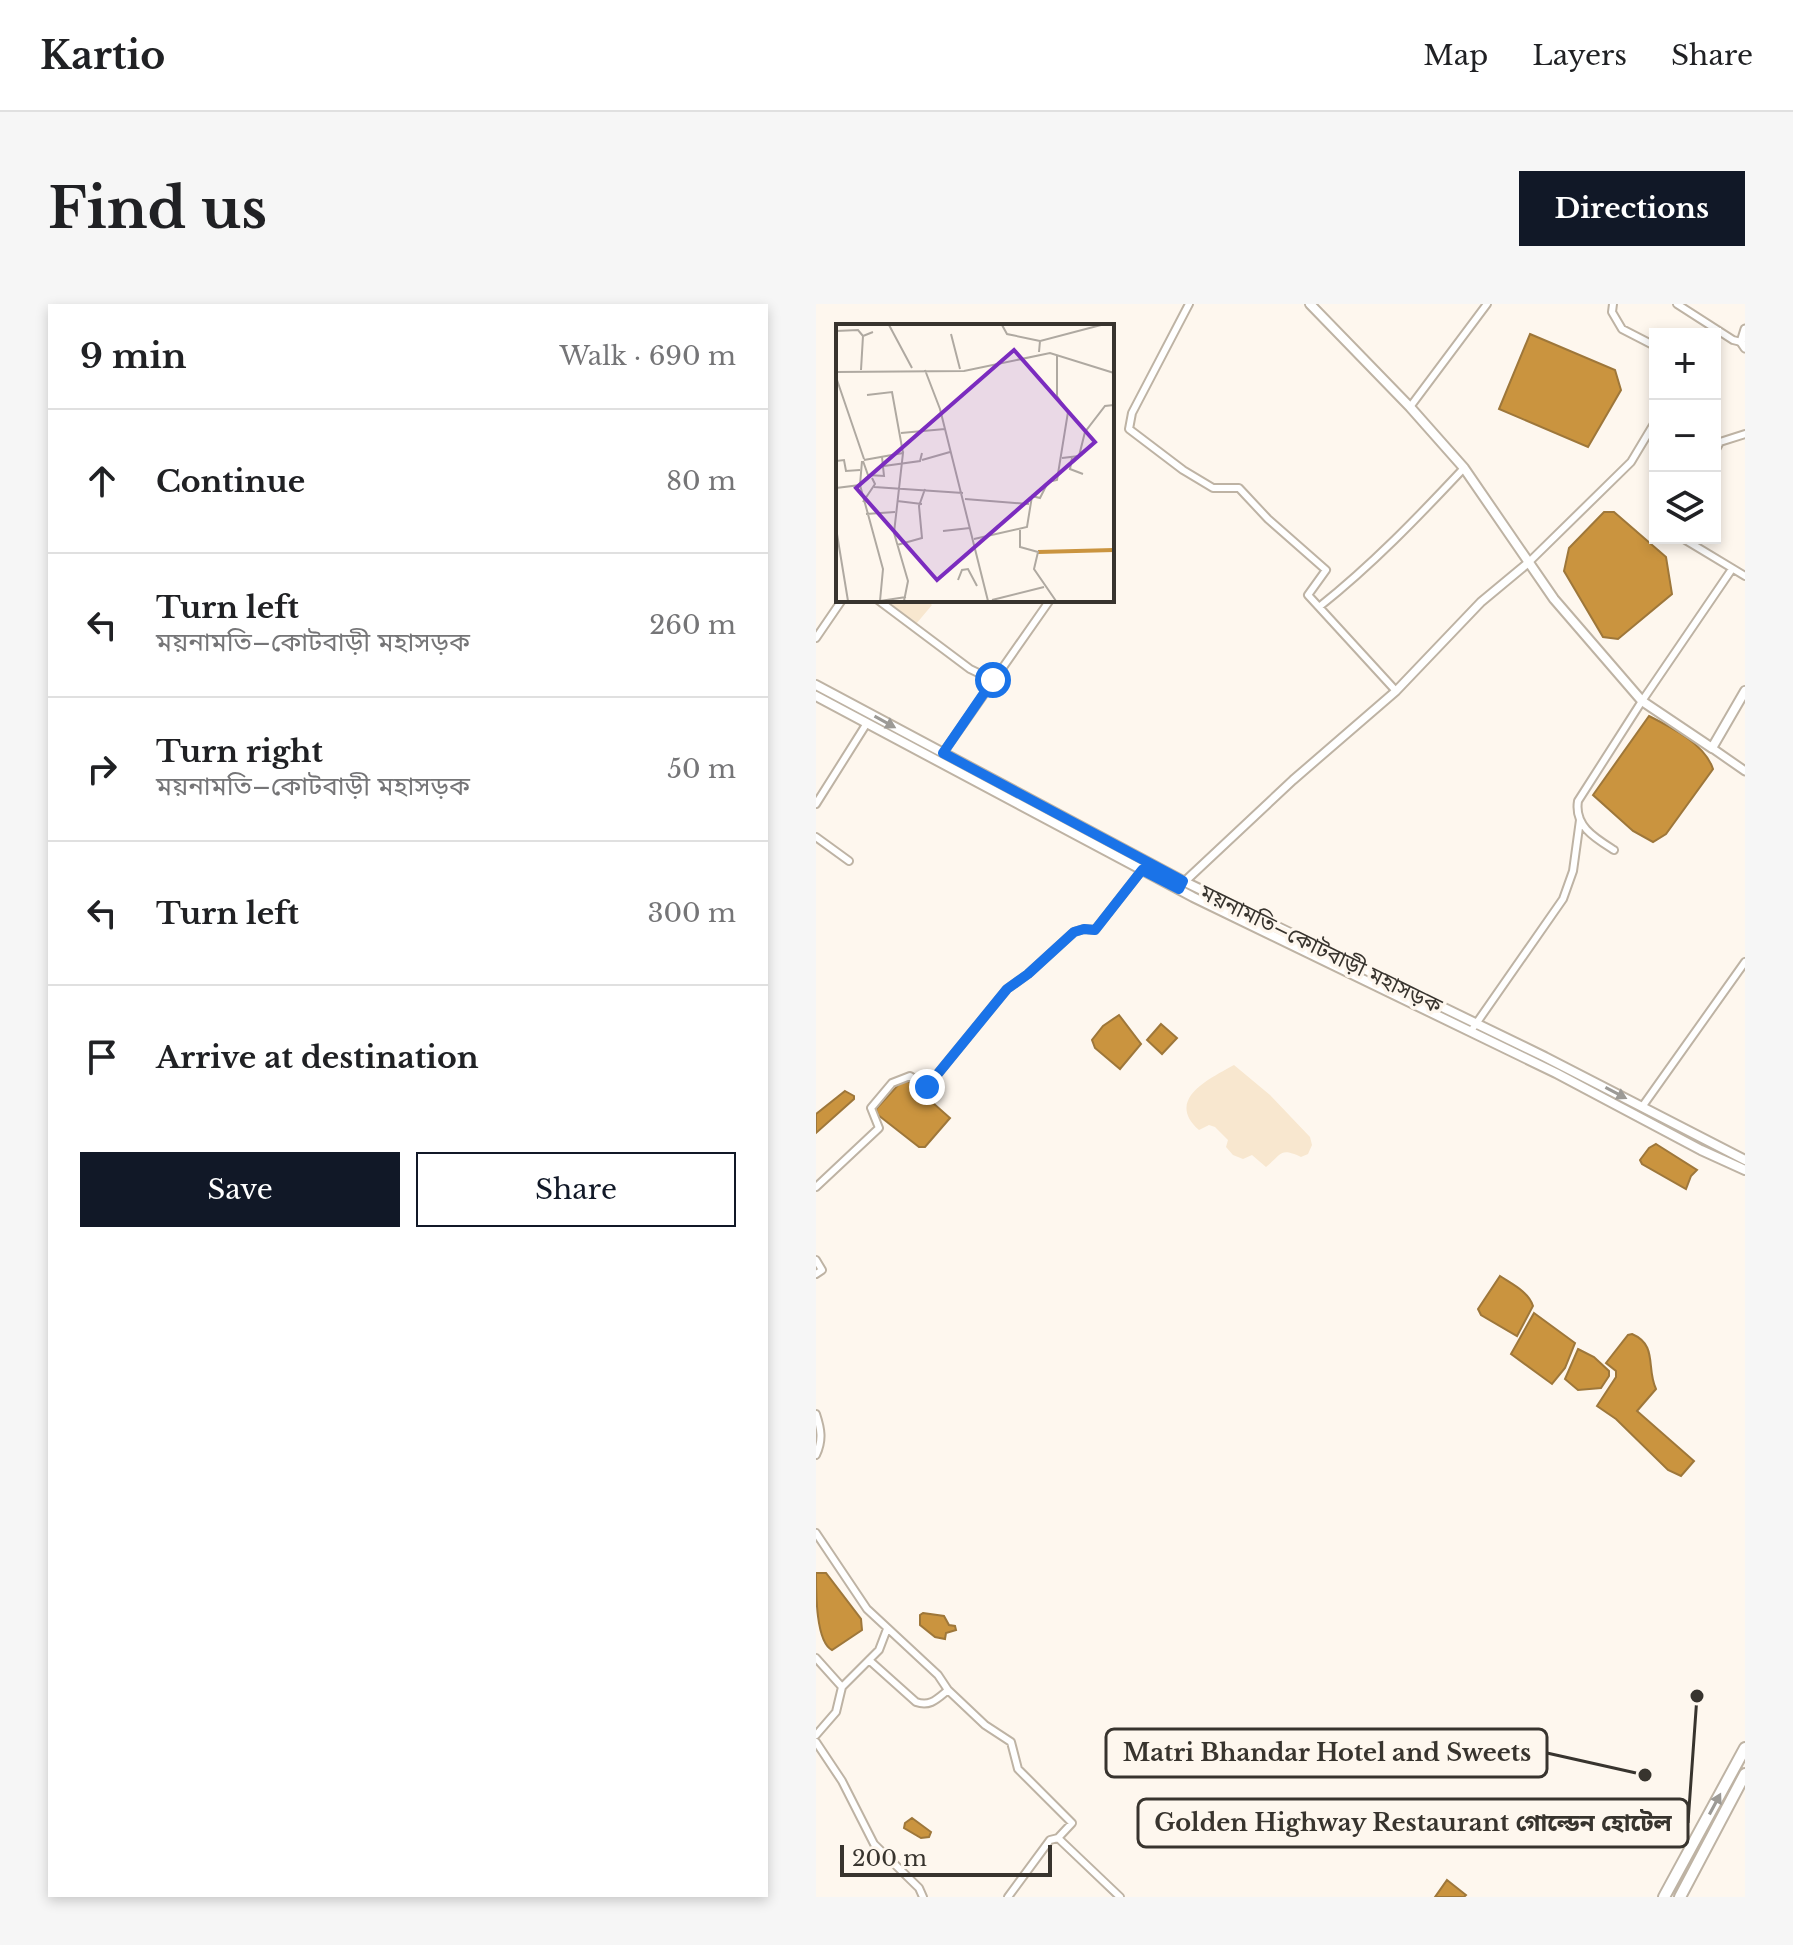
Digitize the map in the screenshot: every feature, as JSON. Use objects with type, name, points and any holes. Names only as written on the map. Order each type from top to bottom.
[{"type":"highway","points":[[1664,1897],[1745,1748]]},
{"type":"highway","points":[[1680,1897],[1745,1774]]},
{"type":"main road","points":[[1310,304],[1464,468],[1554,599],[1642,701],[1712,748],[1745,691]]},
{"type":"main road","name":"ময়নামতি–কোটবাড়ী মহাসড়ক","points":[[816,685],[1181,885],[1642,1107],[1745,1160]]},
{"type":"main road","name":"ময়নামতি–কোটবাড়ী মহাসড়ক","points":[[816,696],[1142,870],[1181,885]]},
{"type":"main road","name":"ময়নামতি–কোটবাড়ী মহাসড়ক","points":[[1473,1028],[1701,1150],[1745,1170]]},
{"type":"street","points":[[1189,304],[1132,413],[1129,429],[1183,470],[1213,488],[1239,488],[1268,519],[1326,570],[1308,595],[1396,691]]},
{"type":"street","points":[[1410,407],[1487,304]]},
{"type":"street","points":[[1613,304],[1612,312],[1622,329],[1649,343]]},
{"type":"street","points":[[1677,304],[1743,345],[1745,329]]},
{"type":"street","points":[[1181,885],[1293,780],[1396,691],[1481,602],[1528,563],[1631,462],[1649,432]]},
{"type":"street","points":[[1721,441],[1745,434]]},
{"type":"street","points":[[1319,607],[1351,582],[1407,529],[1464,468]]},
{"type":"street","points":[[1692,544],[1745,576]]},
{"type":"street","points":[[1614,850],[1593,837],[1580,820],[1576,813],[1578,801],[1732,569]]},
{"type":"street","points":[[816,638],[841,602]]},
{"type":"street","points":[[881,602],[970,669],[993,680]]},
{"type":"street","points":[[943,753],[1049,602]]},
{"type":"street","points":[[816,804],[867,723]]},
{"type":"street","points":[[1712,748],[1745,771]]},
{"type":"street","points":[[1473,1028],[1563,899],[1573,871],[1580,820]]},
{"type":"street","points":[[816,837],[849,861]]},
{"type":"street","points":[[816,1187],[879,1128],[871,1108],[892,1083],[910,1076],[927,1087],[1007,989],[1074,932],[1095,930],[1142,870]]},
{"type":"street","points":[[1642,1107],[1745,962]]},
{"type":"street","points":[[816,1260],[822,1270],[816,1274]]},
{"type":"street","points":[[816,1414],[821,1429],[821,1444],[816,1455]]},
{"type":"street","points":[[816,1533],[867,1609],[938,1675],[948,1690],[985,1725],[1011,1742],[1018,1769],[1072,1823],[1058,1838],[1050,1840],[1008,1897]]},
{"type":"street","points":[[816,1735],[836,1712],[842,1687],[879,1650],[887,1629]]},
{"type":"street","points":[[816,1658],[842,1687]]},
{"type":"street","points":[[869,1660],[916,1702],[924,1705],[932,1703],[948,1690]]},
{"type":"street","points":[[816,1742],[842,1781],[874,1844],[919,1888],[923,1897]]},
{"type":"street","points":[[1058,1838],[1120,1897]]},
{"type":"shaded area","points":[[1530,334],[1615,370],[1621,390],[1588,447],[1499,409]]},
{"type":"shaded area","points":[[1604,512],[1614,512],[1666,557],[1672,594],[1618,639],[1603,637],[1564,571],[1569,548]]},
{"type":"shaded area","points":[[889,602],[929,602],[932,605],[916,624]]},
{"type":"shaded area","points":[[1649,716],[1695,744],[1713,769],[1666,834],[1653,842],[1633,831],[1593,795]]},
{"type":"shaded area","points":[[1119,1015],[1141,1044],[1120,1069],[1095,1048],[1092,1040],[1103,1026]]},
{"type":"shaded area","points":[[1161,1024],[1177,1038],[1162,1054],[1147,1040]]},
{"type":"shaded area","points":[[1234,1065],[1270,1095],[1310,1137],[1312,1145],[1308,1154],[1301,1157],[1285,1152],[1266,1167],[1252,1155],[1243,1159],[1233,1155],[1226,1147],[1228,1140],[1215,1127],[1209,1125],[1199,1130],[1186,1109],[1189,1099],[1204,1083]]},
{"type":"shaded area","points":[[907,1080],[950,1118],[925,1147],[919,1147],[878,1115],[876,1109],[900,1083]]},
{"type":"shaded area","points":[[845,1091],[854,1099],[816,1133],[816,1114]]},
{"type":"shaded area","points":[[1656,1144],[1697,1170],[1686,1189],[1642,1164],[1640,1160]]},
{"type":"shaded area","points":[[1500,1276],[1524,1292],[1533,1306],[1517,1336],[1481,1315],[1478,1309]]},
{"type":"shaded area","points":[[1534,1313],[1575,1343],[1565,1368],[1552,1384],[1511,1354]]},
{"type":"shaded area","points":[[1632,1334],[1645,1344],[1656,1389],[1637,1411],[1694,1461],[1681,1476],[1668,1470],[1616,1419],[1597,1406],[1616,1377],[1616,1371],[1606,1363]]},
{"type":"shaded area","points":[[1578,1349],[1594,1357],[1609,1371],[1601,1388],[1578,1390],[1565,1379]]},
{"type":"shaded area","points":[[816,1573],[826,1573],[861,1619],[862,1630],[832,1650],[820,1628]]},
{"type":"shaded area","points":[[920,1615],[944,1616],[956,1630],[946,1633],[945,1639],[935,1637],[920,1625]]},
{"type":"shaded area","points":[[912,1818],[931,1832],[929,1837],[921,1838],[904,1828]]},
{"type":"shaded area","points":[[1447,1880],[1466,1895],[1435,1897]]},
{"type":"place","name":"Golden Highway Restaurant গোল্ডেন হোটেল","points":[[1697,1696]]},
{"type":"place","name":"Matri Bhandar Hotel and Sweets","points":[[1645,1775]]},
{"type":"route","points":[[927,1087],[1007,989],[1074,932],[1095,930],[1142,870],[1179,889],[1183,881],[943,753],[993,680]]}]
